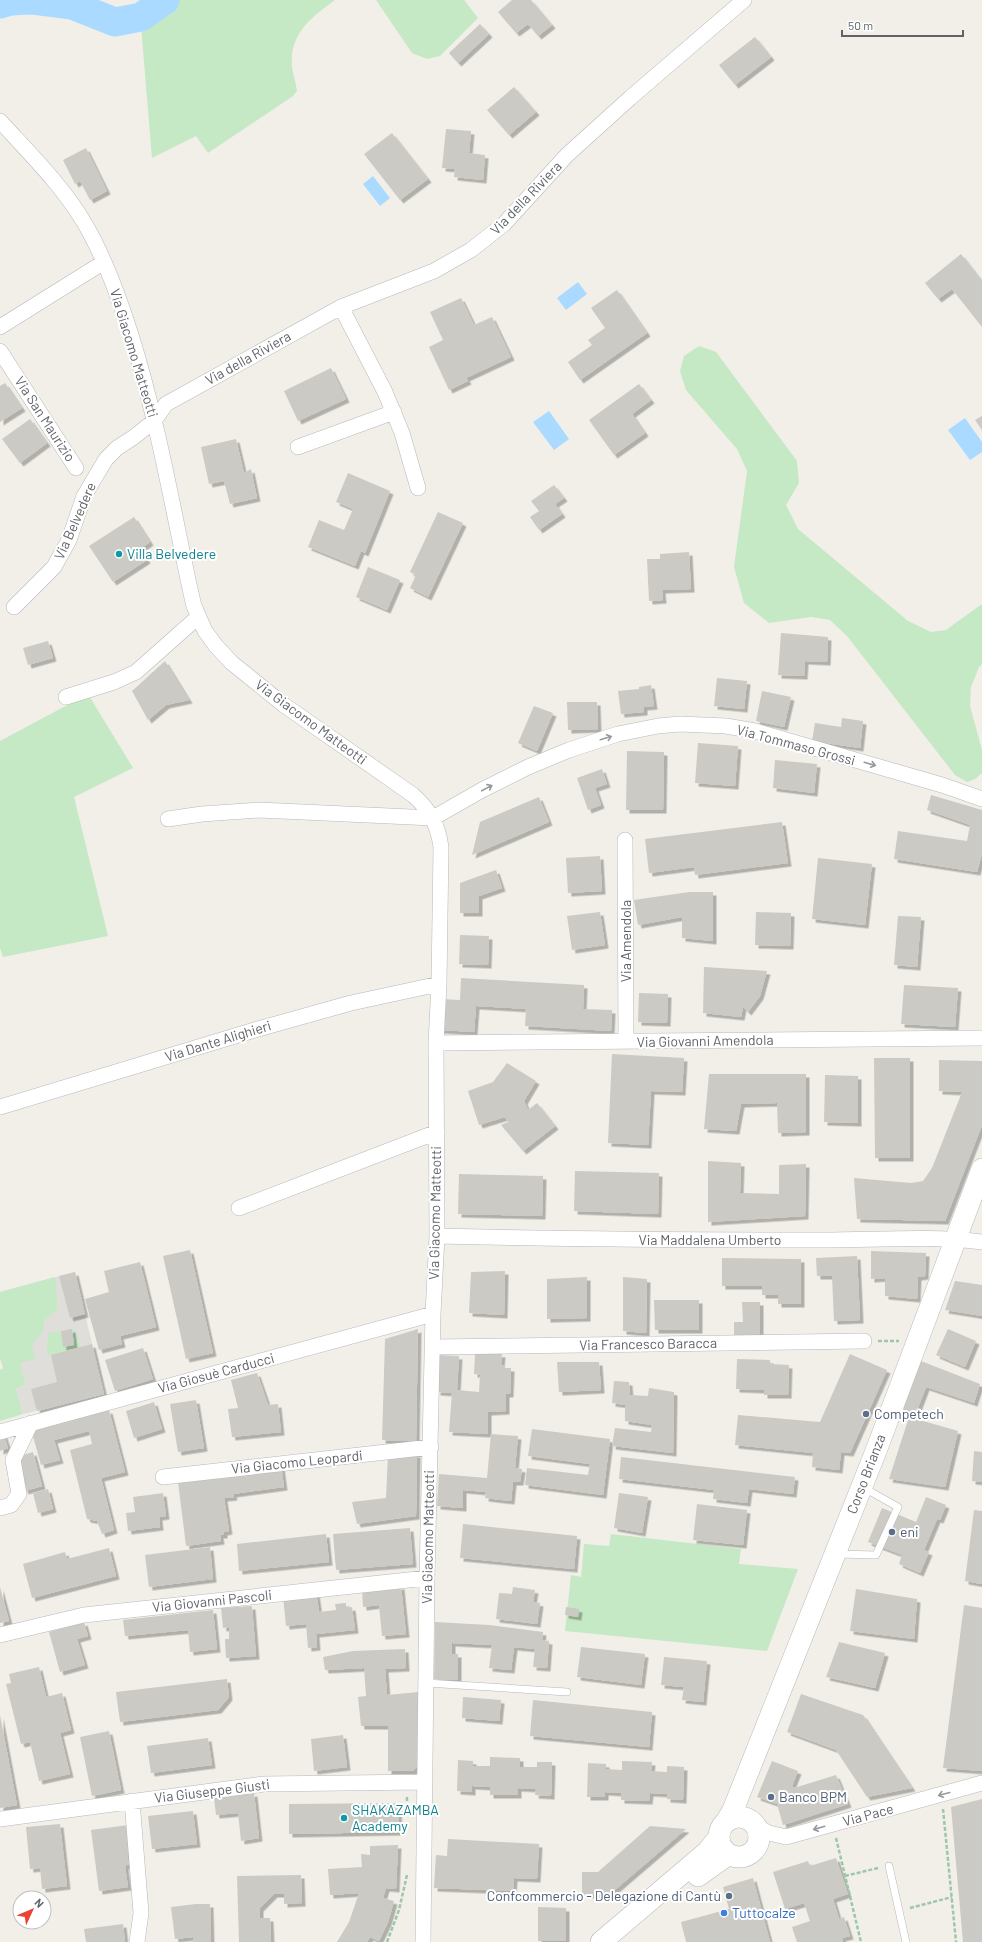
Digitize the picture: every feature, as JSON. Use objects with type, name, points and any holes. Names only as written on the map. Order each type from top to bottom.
[{"type":"main road","name":"Corso Brianza","points":[[617,1942],[714,1864],[745,1777],[862,1487],[982,1169]]},
{"type":"main road","name":"Corso Brianza","points":[[745,1777],[747,1804],[754,1824]]},
{"type":"main road","points":[[739,1817],[754,1824],[759,1840],[752,1852],[740,1857],[724,1838],[732,1818],[739,1817]]},
{"type":"main road","name":"Corso Brianza","points":[[601,1942],[724,1838]]},
{"type":"street","name":"Via della Riviera","points":[[154,421],[163,408],[174,399],[341,307],[434,271],[471,250],[504,224],[567,155],[630,98],[744,0]]},
{"type":"street","name":"Via Giacomo Matteotti","points":[[0,121],[71,203],[86,225],[104,262],[126,319],[154,421],[190,589],[198,617],[205,631],[216,646],[250,679],[300,717],[408,790],[423,804],[433,818],[439,833],[441,847],[439,984],[436,1042],[437,1236],[432,1314],[433,1348],[427,1578],[423,1942]]},
{"type":"street","points":[[0,327],[104,262]]},
{"type":"street","points":[[341,307],[394,412],[418,488]]},
{"type":"street","name":"Via San Maurizio","points":[[0,351],[76,468]]},
{"type":"street","points":[[298,447],[394,412]]},
{"type":"street","name":"Via Belvedere","points":[[14,607],[54,567],[69,540],[84,496],[106,459],[117,448],[154,421]]},
{"type":"street","points":[[66,697],[114,682],[136,672],[198,617]]},
{"type":"street","name":"Via Tommaso Grossi","points":[[433,818],[512,775],[569,750],[636,730],[680,724],[726,726],[754,732],[982,799]]},
{"type":"street","points":[[168,819],[214,812],[259,810],[433,818]]},
{"type":"street","name":"Via Amendola","points":[[625,840],[626,1042]]},
{"type":"street","name":"Via Dante Alighieri","points":[[0,1107],[258,1029],[351,1003],[439,984]]},
{"type":"street","name":"Via Giovanni Amendola","points":[[436,1042],[979,1040]]},
{"type":"street","name":"Via Giacomo Matteotti","points":[[239,1208],[437,1132]]},
{"type":"street","name":"Via Maddalena Umberto","points":[[437,1236],[550,1239],[860,1241],[955,1238],[982,1242]]},
{"type":"street","name":"Via Giosuè Carducci","points":[[0,1432],[432,1314]]},
{"type":"street","name":"Via Francesco Baracca","points":[[433,1348],[864,1341]]},
{"type":"street","points":[[0,1508],[11,1505],[19,1494],[13,1460],[31,1423]]},
{"type":"street","name":"Via Giacomo Leopardi","points":[[162,1477],[431,1447]]},
{"type":"street","name":"Via Giovanni Pascoli","points":[[0,1635],[84,1615],[427,1578]]},
{"type":"street","name":"Via Giuseppe Giusti","points":[[0,1818],[264,1784],[425,1782]]},
{"type":"street","name":"Via Pace","points":[[754,1824],[768,1833],[786,1837],[982,1783]]},
{"type":"street","points":[[132,1801],[141,1912],[137,1942]]},
{"type":"lane","points":[[835,1554],[876,1555],[898,1507],[862,1487]]},
{"type":"lane","points":[[426,1683],[568,1692]]},
{"type":"lane","points":[[889,1866],[906,1942]]},
{"type":"path","points":[[864,1341],[917,1342]]},
{"type":"path","points":[[407,1782],[407,1814]]},
{"type":"path","points":[[832,1824],[861,1942]]},
{"type":"path","points":[[944,1826],[956,1942]]},
{"type":"path","points":[[845,1876],[889,1866]]},
{"type":"path","points":[[387,1942],[398,1910],[407,1869]]},
{"type":"path","points":[[898,1910],[952,1897]]},
{"type":"shaded area","points":[[75,1272],[104,1394],[23,1414],[16,1389],[25,1385],[0,1292]]},
{"type":"green space","points":[[155,0],[335,0],[310,20],[298,35],[292,55],[292,67],[297,91],[293,96],[208,153],[196,136],[152,158],[140,13],[143,8]]},
{"type":"green space","points":[[376,0],[464,0],[478,18],[440,56],[427,59],[412,53]]},
{"type":"green space","points":[[699,346],[716,352],[797,461],[799,483],[786,505],[798,529],[908,621],[931,632],[946,630],[982,604],[982,664],[979,667],[971,687],[970,706],[982,750],[982,773],[975,779],[967,782],[955,775],[847,636],[830,620],[811,617],[769,623],[744,603],[734,567],[747,471],[737,449],[686,390],[680,371],[684,356]]},
{"type":"green space","points":[[88,694],[133,768],[74,797],[108,936],[3,957],[0,948],[0,741]]},
{"type":"green space","points":[[55,1277],[58,1309],[45,1319],[43,1331],[32,1344],[35,1359],[20,1363],[25,1385],[16,1389],[23,1414],[0,1421],[0,1370],[3,1368],[0,1358],[0,1292]]},
{"type":"green space","points":[[72,1329],[76,1331],[80,1348],[51,1355],[47,1354],[48,1333],[61,1331],[63,1347],[74,1345]]},
{"type":"green space","points":[[611,1534],[741,1549],[739,1564],[798,1569],[767,1651],[565,1631],[571,1575],[581,1577],[584,1544],[609,1546]]},
{"type":"water","points":[[373,176],[390,198],[380,206],[363,184]]},
{"type":"water","points":[[578,282],[587,294],[566,310],[557,298]]},
{"type":"water","points":[[549,411],[569,439],[554,450],[533,422]]},
{"type":"water","points":[[965,418],[982,442],[982,452],[970,460],[948,430]]},
{"type":"building","points":[[512,0],[531,0],[552,25],[538,36],[528,24],[516,33],[498,12]]},
{"type":"building","points":[[480,24],[489,34],[458,63],[449,53]]},
{"type":"building","points":[[755,37],[771,57],[735,85],[719,65]]},
{"type":"building","points":[[514,87],[536,112],[509,135],[487,110]]},
{"type":"building","points":[[446,129],[471,131],[469,153],[485,155],[483,180],[454,177],[455,169],[442,168]]},
{"type":"building","points":[[392,133],[428,179],[400,200],[364,154]]},
{"type":"building","points":[[86,148],[107,191],[90,200],[80,181],[75,184],[63,160]]},
{"type":"building","points":[[961,254],[982,281],[982,327],[952,289],[938,299],[925,283]]},
{"type":"building","points":[[617,290],[647,333],[580,380],[568,362],[592,345],[588,340],[605,328],[591,308]]},
{"type":"building","points":[[461,298],[474,325],[492,317],[511,357],[466,378],[468,381],[449,390],[429,347],[443,340],[430,312]]},
{"type":"building","points":[[331,368],[346,399],[298,421],[284,391]]},
{"type":"building","points":[[5,383],[22,408],[0,422],[0,386]]},
{"type":"building","points":[[639,384],[651,400],[632,414],[645,433],[614,455],[589,420]]},
{"type":"building","points":[[982,416],[982,430],[975,420]]},
{"type":"building","points":[[30,419],[47,443],[20,463],[2,439]]},
{"type":"building","points":[[236,439],[244,473],[251,469],[257,498],[230,504],[224,481],[209,484],[201,447]]},
{"type":"building","points":[[348,473],[390,491],[365,553],[361,551],[355,566],[308,547],[319,520],[344,530],[353,509],[336,502]]},
{"type":"building","points":[[554,485],[564,498],[555,504],[562,514],[539,530],[530,517],[539,511],[531,501]]},
{"type":"building","points":[[438,512],[463,523],[428,597],[410,588],[416,575],[410,572]]},
{"type":"building","name":"Villa Belvedere","points":[[134,517],[150,542],[140,549],[147,560],[113,582],[89,546]]},
{"type":"building","points":[[689,552],[691,589],[662,590],[663,600],[649,601],[647,559],[660,559],[660,554]]},
{"type":"building","points":[[368,567],[400,580],[387,610],[356,597]]},
{"type":"building","points":[[781,633],[828,637],[827,662],[805,661],[804,676],[778,675]]},
{"type":"building","points":[[48,641],[53,658],[28,665],[23,648]]},
{"type":"building","points":[[165,661],[189,700],[166,705],[148,720],[132,691]]},
{"type":"building","points":[[717,678],[747,681],[744,709],[714,706]]},
{"type":"building","points":[[651,685],[654,706],[644,707],[644,712],[621,714],[618,691],[639,689],[639,687]]},
{"type":"building","points":[[762,691],[791,697],[784,727],[756,721]]},
{"type":"building","points":[[567,702],[597,702],[598,729],[568,730]]},
{"type":"building","points":[[534,706],[553,713],[537,751],[518,743]]},
{"type":"building","points":[[842,718],[863,721],[860,748],[812,741],[815,723],[841,727]]},
{"type":"building","points":[[698,743],[738,746],[735,786],[695,783]]},
{"type":"building","points":[[627,751],[664,752],[663,810],[626,810]]},
{"type":"building","points":[[775,760],[817,764],[814,793],[773,788]]},
{"type":"building","points":[[602,769],[607,784],[595,788],[601,805],[588,810],[577,778]]},
{"type":"building","points":[[931,795],[982,810],[982,853],[977,872],[894,859],[898,831],[967,841],[970,825],[927,810]]},
{"type":"building","points":[[539,797],[549,822],[472,855],[480,822]]},
{"type":"building","points":[[782,822],[788,863],[695,875],[694,867],[649,873],[645,839]]},
{"type":"building","points":[[600,856],[602,891],[568,893],[566,858]]},
{"type":"building","points":[[818,858],[872,864],[865,925],[812,919]]},
{"type":"building","points":[[496,870],[502,888],[479,896],[479,913],[460,913],[460,883]]},
{"type":"building","points":[[689,892],[713,892],[713,941],[682,938],[682,917],[638,925],[634,900]]},
{"type":"building","points":[[600,912],[605,945],[572,950],[567,916]]},
{"type":"building","points":[[756,912],[791,913],[790,946],[755,945]]},
{"type":"building","points":[[898,916],[921,917],[917,967],[894,965]]},
{"type":"building","points":[[460,935],[489,936],[488,965],[459,964]]},
{"type":"building","points":[[704,967],[767,971],[760,996],[748,1012],[743,1007],[741,1017],[703,1013]]},
{"type":"building","points":[[461,978],[584,985],[583,1009],[612,1010],[611,1031],[525,1026],[526,1009],[476,1006],[474,1032],[440,1030],[441,999],[460,1000]]},
{"type":"building","points":[[904,985],[958,988],[955,1027],[901,1024]]},
{"type":"building","points":[[639,993],[668,994],[667,1023],[638,1022]]},
{"type":"building","points":[[612,1054],[684,1058],[682,1092],[651,1091],[648,1145],[608,1143]]},
{"type":"building","points":[[874,1058],[910,1058],[910,1158],[875,1158]]},
{"type":"building","points":[[939,1060],[982,1061],[982,1125],[945,1221],[857,1219],[854,1178],[911,1183],[923,1181],[932,1168],[962,1092],[939,1091]]},
{"type":"building","points":[[507,1063],[536,1081],[524,1101],[528,1110],[537,1103],[555,1126],[523,1151],[501,1125],[508,1122],[505,1117],[479,1125],[468,1091],[493,1082]]},
{"type":"building","points":[[709,1074],[806,1074],[806,1132],[778,1133],[777,1103],[741,1104],[736,1131],[704,1129]]},
{"type":"building","points":[[825,1075],[858,1076],[858,1123],[824,1122]]},
{"type":"building","points":[[708,1161],[741,1163],[740,1193],[779,1194],[779,1165],[806,1164],[805,1216],[708,1222]]},
{"type":"building","points":[[575,1171],[659,1173],[658,1214],[574,1211]]},
{"type":"building","points":[[459,1174],[543,1176],[542,1216],[458,1214]]},
{"type":"building","points":[[190,1250],[213,1353],[186,1359],[163,1256]]},
{"type":"building","points":[[871,1251],[926,1253],[925,1276],[918,1277],[917,1299],[885,1296],[885,1278],[871,1279]]},
{"type":"building","points":[[857,1256],[860,1320],[834,1321],[832,1276],[817,1276],[816,1258]]},
{"type":"building","points":[[722,1258],[801,1259],[801,1304],[778,1304],[778,1295],[762,1295],[762,1286],[722,1286]]},
{"type":"building","points":[[140,1262],[156,1327],[120,1336],[122,1344],[99,1350],[85,1299],[109,1292],[104,1271]]},
{"type":"building","points":[[505,1271],[504,1315],[469,1313],[471,1272]]},
{"type":"building","points":[[75,1272],[85,1314],[70,1318],[59,1276]]},
{"type":"building","points":[[587,1277],[587,1318],[547,1319],[547,1279]]},
{"type":"building","points":[[623,1277],[647,1279],[646,1333],[623,1331]]},
{"type":"building","points":[[955,1281],[982,1285],[982,1316],[945,1310]]},
{"type":"building","points":[[654,1300],[699,1300],[699,1330],[655,1330]]},
{"type":"building","points":[[742,1302],[760,1302],[760,1337],[734,1337],[734,1322],[743,1322]]},
{"type":"building","points":[[72,1329],[74,1345],[63,1347],[61,1331]]},
{"type":"building","points":[[418,1329],[416,1441],[382,1440],[385,1339]]},
{"type":"building","points":[[948,1329],[976,1341],[965,1367],[936,1355]]},
{"type":"building","points":[[92,1344],[104,1394],[37,1411],[31,1389],[57,1382],[51,1355]]},
{"type":"building","points":[[143,1348],[153,1379],[115,1391],[105,1360]]},
{"type":"building","points":[[475,1352],[502,1354],[501,1365],[505,1365],[505,1368],[511,1368],[510,1394],[506,1394],[506,1411],[488,1412],[488,1434],[449,1432],[452,1393],[437,1392],[439,1355],[459,1356],[457,1390],[479,1392],[480,1375],[474,1374]]},
{"type":"building","points":[[850,1354],[887,1370],[850,1453],[841,1452],[839,1470],[812,1467],[813,1453],[735,1445],[738,1415],[820,1422]]},
{"type":"building","points":[[737,1359],[770,1360],[770,1364],[789,1365],[788,1395],[764,1395],[764,1390],[736,1389]]},
{"type":"building","points":[[921,1361],[980,1384],[974,1403],[926,1387],[916,1413],[900,1407]]},
{"type":"building","points":[[557,1362],[599,1362],[601,1390],[559,1392]]},
{"type":"building","points":[[257,1373],[268,1405],[278,1404],[281,1432],[232,1437],[228,1409],[238,1408],[231,1380]]},
{"type":"building","points":[[614,1381],[629,1382],[630,1395],[648,1396],[649,1388],[674,1392],[673,1453],[612,1446],[615,1428],[651,1432],[652,1425],[625,1421],[625,1405],[612,1403]]},
{"type":"building","points":[[196,1400],[204,1448],[178,1452],[170,1404]]},
{"type":"building","points":[[154,1402],[162,1429],[134,1438],[126,1411]]},
{"type":"building","points":[[109,1410],[125,1472],[101,1478],[114,1530],[102,1534],[97,1521],[87,1519],[70,1450],[92,1444],[89,1431],[54,1440],[60,1460],[41,1465],[31,1429]]},
{"type":"building","points":[[909,1417],[958,1431],[945,1487],[889,1479]]},
{"type":"building","points":[[532,1429],[610,1439],[603,1495],[525,1485],[527,1468],[588,1475],[590,1464],[528,1456]]},
{"type":"building","points":[[3,1432],[8,1448],[0,1451],[0,1433]]},
{"type":"building","points":[[491,1434],[518,1436],[515,1468],[522,1469],[520,1482],[513,1482],[511,1501],[485,1498],[486,1492],[463,1490],[463,1508],[437,1506],[439,1474],[487,1478]]},
{"type":"building","points":[[974,1451],[982,1452],[982,1482],[972,1481]]},
{"type":"building","points":[[33,1452],[42,1486],[25,1491],[16,1457]]},
{"type":"building","points":[[388,1454],[417,1454],[416,1516],[357,1524],[352,1502],[386,1498]]},
{"type":"building","points":[[621,1457],[795,1477],[793,1494],[749,1489],[747,1503],[713,1499],[714,1490],[619,1479]]},
{"type":"building","points":[[281,1465],[284,1487],[233,1494],[234,1497],[224,1498],[229,1531],[224,1532],[224,1535],[220,1535],[221,1541],[186,1546],[178,1482]]},
{"type":"building","points":[[48,1489],[53,1509],[38,1513],[33,1493]]},
{"type":"building","points":[[163,1493],[166,1516],[159,1517],[160,1527],[128,1531],[126,1513],[135,1512],[133,1497]]},
{"type":"building","points":[[619,1493],[648,1497],[642,1533],[614,1528]]},
{"type":"building","points":[[926,1497],[946,1505],[940,1520],[937,1519],[924,1550],[929,1552],[920,1573],[899,1564],[902,1555],[868,1542],[882,1508],[916,1522]]},
{"type":"building","points":[[697,1504],[747,1510],[743,1545],[693,1540]]},
{"type":"building","points":[[974,1510],[982,1511],[982,1584],[965,1581]]},
{"type":"building","points":[[463,1524],[577,1536],[574,1569],[460,1558]]},
{"type":"building","points":[[410,1528],[413,1564],[336,1570],[333,1534]]},
{"type":"building","points":[[326,1534],[329,1562],[239,1571],[237,1544]]},
{"type":"building","points":[[210,1547],[213,1579],[149,1587],[145,1555]]},
{"type":"building","points":[[109,1548],[116,1576],[32,1598],[23,1564],[65,1552],[67,1559]]},
{"type":"building","points":[[401,1586],[406,1634],[382,1636],[379,1605],[363,1607],[362,1590]]},
{"type":"building","points":[[0,1587],[9,1621],[0,1623]]},
{"type":"building","points":[[513,1587],[535,1590],[533,1602],[540,1603],[537,1624],[496,1619],[499,1593],[512,1594]]},
{"type":"building","points":[[856,1589],[917,1599],[914,1639],[850,1631]]},
{"type":"building","points":[[316,1592],[319,1612],[336,1610],[335,1604],[346,1603],[346,1608],[352,1607],[355,1630],[316,1634],[317,1647],[308,1648],[306,1624],[286,1626],[283,1596]]},
{"type":"building","points":[[964,1605],[982,1608],[982,1771],[943,1768]]},
{"type":"building","points":[[252,1606],[256,1656],[226,1658],[225,1639],[229,1639],[229,1627],[223,1628],[221,1608]]},
{"type":"building","points":[[566,1607],[579,1609],[578,1617],[565,1615]]},
{"type":"building","points":[[213,1610],[217,1649],[190,1652],[188,1630],[125,1636],[123,1620]]},
{"type":"building","points":[[84,1622],[88,1636],[77,1639],[85,1665],[60,1672],[49,1632]]},
{"type":"building","points":[[435,1622],[489,1625],[543,1632],[542,1640],[549,1641],[547,1668],[533,1667],[535,1649],[514,1647],[511,1670],[489,1668],[492,1645],[452,1643],[452,1654],[458,1654],[458,1680],[434,1679]]},
{"type":"building","points":[[839,1642],[885,1653],[875,1688],[826,1677]]},
{"type":"building","points":[[581,1647],[645,1654],[641,1685],[577,1677]]},
{"type":"building","points":[[405,1649],[406,1668],[385,1669],[387,1695],[419,1692],[418,1765],[413,1771],[388,1771],[388,1726],[361,1726],[358,1697],[366,1696],[364,1668],[325,1670],[323,1657],[353,1651]]},
{"type":"building","points":[[664,1657],[707,1661],[703,1702],[682,1700],[684,1687],[661,1685]]},
{"type":"building","points":[[39,1667],[46,1697],[62,1693],[71,1730],[60,1733],[70,1774],[39,1781],[30,1742],[21,1744],[6,1684],[11,1683],[9,1674]]},
{"type":"building","points":[[227,1679],[229,1697],[218,1710],[120,1722],[116,1692]]},
{"type":"building","points":[[801,1694],[863,1715],[912,1788],[867,1797],[836,1750],[787,1732]]},
{"type":"building","points":[[463,1697],[501,1700],[499,1721],[462,1718]]},
{"type":"building","points":[[533,1700],[652,1712],[649,1747],[530,1736]]},
{"type":"building","points":[[0,1715],[17,1805],[0,1808]]},
{"type":"building","points":[[109,1731],[121,1790],[92,1796],[80,1737]]},
{"type":"building","points":[[343,1735],[347,1767],[314,1771],[311,1739]]},
{"type":"building","points":[[208,1738],[212,1765],[151,1773],[147,1746]]},
{"type":"building","points":[[490,1757],[520,1758],[520,1767],[537,1767],[537,1762],[552,1762],[551,1796],[535,1795],[536,1789],[518,1788],[518,1795],[490,1795],[490,1787],[472,1786],[472,1792],[457,1791],[458,1760],[473,1761],[473,1766],[490,1766]]},
{"type":"building","points":[[622,1761],[652,1762],[651,1771],[667,1772],[667,1766],[684,1767],[683,1800],[667,1799],[667,1794],[650,1793],[649,1801],[621,1800],[621,1793],[605,1792],[605,1797],[587,1797],[588,1763],[606,1764],[606,1769],[622,1770]]},
{"type":"building","points":[[772,1761],[798,1771],[792,1786],[794,1788],[836,1775],[848,1804],[783,1825],[777,1804],[757,1797]]},
{"type":"building","points":[[254,1793],[259,1838],[241,1841],[238,1813],[216,1815],[214,1798]]},
{"type":"building","points":[[982,1799],[982,1942],[963,1942],[951,1807]]},
{"type":"building","name":"SHAKAZAMBA Academy","points":[[398,1803],[399,1832],[289,1834],[289,1804]]},
{"type":"building","points":[[193,1811],[197,1844],[152,1849],[148,1816]]},
{"type":"building","points":[[60,1824],[67,1886],[42,1889],[40,1868],[30,1869],[26,1827]]},
{"type":"building","points":[[128,1825],[132,1852],[127,1853],[129,1864],[125,1866],[128,1887],[99,1891],[91,1830]]},
{"type":"building","points":[[650,1826],[686,1829],[609,1895],[582,1895],[582,1872],[598,1872]]},
{"type":"building","points":[[448,1839],[539,1844],[537,1879],[514,1878],[513,1891],[434,1888],[436,1855],[447,1856]]},
{"type":"building","points":[[398,1845],[396,1889],[386,1888],[383,1898],[394,1901],[388,1922],[379,1941],[370,1937],[367,1942],[337,1942],[349,1922],[359,1893],[330,1895],[328,1869],[362,1867],[361,1854],[370,1855],[370,1846]]},
{"type":"building","points":[[836,1858],[848,1894],[833,1899],[839,1919],[844,1917],[850,1936],[842,1938],[843,1942],[797,1942],[792,1927],[810,1921],[804,1903],[785,1909],[773,1872],[808,1861],[810,1866]]},
{"type":"building","points":[[301,1875],[302,1903],[284,1904],[284,1894],[274,1894],[260,1908],[260,1918],[270,1918],[271,1942],[239,1942],[237,1876]]},
{"type":"building","points":[[753,1878],[770,1942],[686,1942],[681,1922],[729,1909],[723,1887]]},
{"type":"building","points":[[210,1904],[211,1942],[193,1942],[193,1937],[175,1939],[171,1907]]},
{"type":"building","points":[[538,1907],[566,1908],[566,1941],[538,1941]]},
{"type":"building","points":[[123,1924],[125,1942],[86,1942],[84,1929]]},
{"type":"waterway","points":[[0,4],[10,1],[31,0]]},
{"type":"waterway","points":[[33,0],[72,5],[115,22],[141,17],[165,0]]},
{"type":"place","name":"Villa Belvedere","points":[[119,554]]},
{"type":"place","name":"Competech","points":[[866,1414]]},
{"type":"place","name":"eni","points":[[892,1532]]},
{"type":"place","name":"Banco BPM","points":[[771,1797]]},
{"type":"place","name":"SHAKAZAMBA Academy","points":[[344,1818]]},
{"type":"place","name":"Confcommercio - Delegazione di Cantù","points":[[729,1896]]},
{"type":"place","name":"Tuttocalze","points":[[724,1913]]}]
